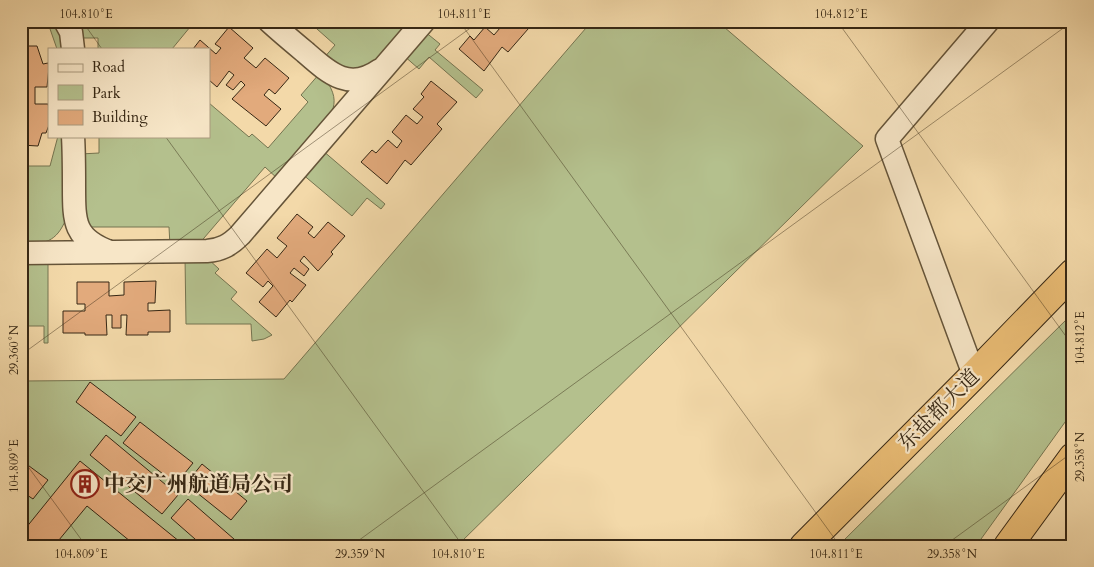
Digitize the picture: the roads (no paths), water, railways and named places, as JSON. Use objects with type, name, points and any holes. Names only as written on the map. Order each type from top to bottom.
[{"type":"highway","name":"东盐都大道","points":[[804,546],[1073,273]]},
{"type":"highway","points":[[1008,546],[1073,457]]},
{"type":"lane","points":[[269,21],[326,71],[338,87],[340,96],[339,113],[332,128]]},
{"type":"lane","points":[[28,253],[207,251],[218,250],[227,246],[240,235],[424,21]]},
{"type":"lane","points":[[974,375],[887,139],[988,21]]},
{"type":"lane","points":[[326,71],[338,77],[357,80],[369,77],[383,68]]},
{"type":"lane","points":[[73,138],[74,210],[78,226],[86,239],[97,247],[111,252]]},
{"type":"lane","points":[[28,253],[50,248],[62,238],[70,226],[74,210]]},
{"type":"place","name":"中交广州航道局公司","points":[[85,484]]}]
